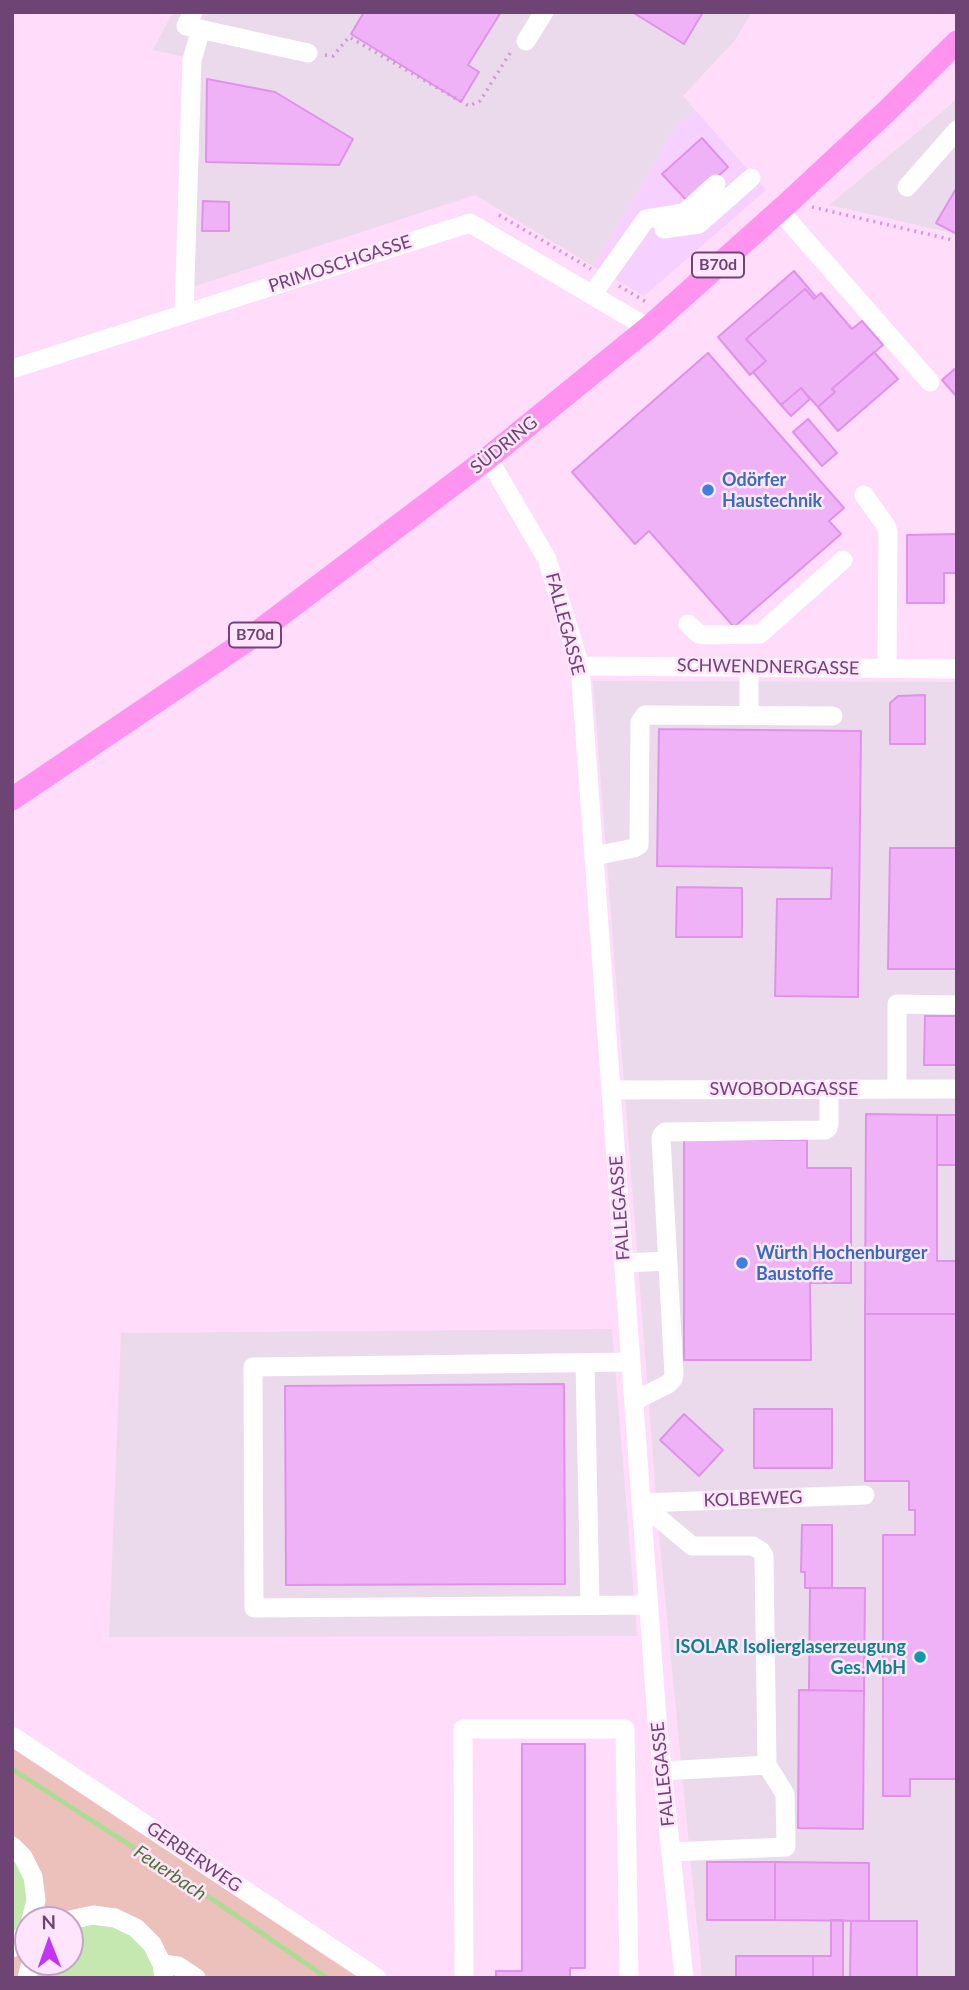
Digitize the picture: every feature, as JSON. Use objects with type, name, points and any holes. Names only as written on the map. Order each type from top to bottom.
[{"type":"main road","name":"SÜDRING","points":[[12,799],[246,641],[488,458],[784,206],[955,48]]},
{"type":"street","points":[[526,41],[544,12]]},
{"type":"street","points":[[184,314],[192,60],[197,21],[308,53]]},
{"type":"street","points":[[907,187],[957,130]]},
{"type":"street","points":[[635,233],[699,224],[751,178]]},
{"type":"street","points":[[592,295],[646,219],[684,213],[716,184]]},
{"type":"street","points":[[784,206],[930,382]]},
{"type":"street","name":"PRIMOSCHGASSE","points":[[12,369],[470,222],[642,325]]},
{"type":"street","name":"FALLEGASSE","points":[[488,458],[547,559],[580,666],[649,1605],[684,1978]]},
{"type":"street","points":[[864,495],[888,532],[887,668]]},
{"type":"street","points":[[688,624],[699,634],[706,635],[760,634],[843,561]]},
{"type":"street","name":"SCHWENDNERGASSE","points":[[580,666],[957,669]]},
{"type":"street","points":[[749,667],[749,716]]},
{"type":"street","points":[[594,856],[634,849],[639,845],[640,722],[645,715],[833,716]]},
{"type":"street","points":[[897,1089],[897,1004],[957,1004]]},
{"type":"street","points":[[634,1401],[668,1384],[674,1374],[662,1135],[665,1132],[825,1130],[830,1124],[829,1089]]},
{"type":"street","name":"SWOBODAGASSE","points":[[612,1090],[957,1089]]},
{"type":"street","points":[[624,1263],[667,1261]]},
{"type":"street","points":[[631,1362],[253,1367],[254,1608],[649,1605]]},
{"type":"street","points":[[585,1363],[590,1605]]},
{"type":"street","name":"KOLBEWEG","points":[[641,1503],[865,1495]]},
{"type":"street","points":[[641,1503],[692,1546],[753,1546],[764,1556],[767,1765],[785,1794],[786,1847],[671,1852]]},
{"type":"street","points":[[464,1978],[463,1729],[625,1730],[629,1978]]},
{"type":"street","name":"GERBERWEG","points":[[12,1736],[370,1976]]},
{"type":"street","points":[[663,1771],[767,1765]]},
{"type":"street","points":[[12,1846],[23,1857],[33,1877],[36,1900],[34,1906]]},
{"type":"street","points":[[84,1917],[93,1915],[115,1918],[136,1928],[152,1944],[163,1971],[178,1966],[196,1978]]},
{"type":"path","points":[[308,53],[333,56],[349,37],[469,106],[480,101],[513,49],[526,41]]},
{"type":"path","points":[[784,206],[957,241]]},
{"type":"path","points":[[499,215],[653,306],[642,325]]},
{"type":"shaded area","points":[[173,12],[752,12],[735,40],[683,96],[695,110],[677,125],[593,266],[475,195],[177,292],[185,57],[153,50]]},
{"type":"shaded area","points":[[957,97],[957,234],[829,205],[949,106]]},
{"type":"shaded area","points":[[695,110],[766,190],[644,296],[593,266],[677,125]]},
{"type":"shaded area","points":[[593,681],[957,682],[957,1978],[702,1978],[659,1535]]},
{"type":"shaded area","points":[[612,1329],[637,1636],[109,1637],[121,1333]]},
{"type":"shaded area","points":[[12,1748],[359,1978],[12,1978]]},
{"type":"shaded area","points":[[12,1854],[28,1883],[29,1906],[14,1906],[12,1939]]},
{"type":"shaded area","points":[[92,1917],[140,1935],[159,1978],[29,1978],[84,1976],[84,1918]]},
{"type":"building","points":[[364,12],[501,12],[468,65],[479,72],[461,102],[351,34]]},
{"type":"building","points":[[632,12],[703,12],[684,44]]},
{"type":"building","points":[[207,79],[275,92],[353,139],[339,165],[206,162]]},
{"type":"building","points":[[702,138],[728,167],[689,203],[662,174]]},
{"type":"building","points":[[957,187],[957,234],[936,223]]},
{"type":"building","points":[[203,201],[229,202],[229,231],[202,231]]},
{"type":"building","points":[[794,271],[816,297],[814,299],[805,289],[746,339],[766,361],[750,375],[718,337]]},
{"type":"building","points":[[805,289],[814,299],[821,293],[852,329],[862,321],[883,345],[832,389],[835,392],[818,407],[801,388],[781,405],[753,372],[766,361],[746,339]]},
{"type":"building","points":[[874,352],[898,379],[838,431],[818,407],[835,392],[832,389]]},
{"type":"building","name":"Odörfer Haustechnik","points":[[708,353],[844,508],[829,521],[841,534],[734,627],[649,531],[635,544],[572,472]]},
{"type":"building","points":[[957,367],[957,397],[942,380]]},
{"type":"building","points":[[801,388],[810,399],[791,416],[781,405]]},
{"type":"building","points":[[808,419],[837,453],[822,466],[793,432]]},
{"type":"building","points":[[957,534],[957,573],[944,573],[944,603],[907,603],[907,535]]},
{"type":"building","points":[[925,695],[925,744],[890,744],[890,703],[898,696]]},
{"type":"building","points":[[659,729],[861,731],[858,997],[775,996],[777,899],[831,899],[832,868],[657,866]]},
{"type":"building","points":[[890,848],[957,848],[957,969],[888,969]]},
{"type":"building","points":[[677,887],[742,888],[742,937],[676,937]]},
{"type":"building","points":[[925,1016],[957,1016],[957,1065],[924,1065]]},
{"type":"building","points":[[866,1114],[937,1115],[937,1261],[957,1261],[957,1314],[865,1314]]},
{"type":"building","points":[[937,1115],[957,1115],[957,1165],[937,1165]]},
{"type":"building","points":[[684,1140],[807,1140],[807,1168],[851,1168],[851,1283],[810,1283],[811,1360],[684,1360]]},
{"type":"building","name":"ISOLAR Isolierglaserzeugung Ges.MbH","points":[[865,1314],[957,1314],[957,1779],[910,1779],[910,1796],[883,1796],[883,1535],[915,1535],[915,1510],[909,1510],[909,1481],[865,1481]]},
{"type":"building","points":[[564,1384],[565,1584],[286,1585],[285,1386]]},
{"type":"building","points":[[754,1409],[832,1409],[832,1468],[754,1468]]},
{"type":"building","points":[[684,1414],[723,1450],[699,1476],[660,1440]]},
{"type":"building","points":[[802,1525],[832,1525],[832,1588],[805,1588],[805,1572],[801,1572]]},
{"type":"building","points":[[810,1588],[865,1588],[864,1691],[809,1690]]},
{"type":"building","points":[[799,1690],[864,1691],[863,1829],[798,1828]]},
{"type":"building","points":[[522,1744],[585,1744],[585,1968],[570,1968],[570,1978],[496,1978],[496,1971],[522,1971]]},
{"type":"building","points":[[707,1862],[775,1862],[775,1920],[707,1920]]},
{"type":"building","points":[[775,1862],[869,1863],[869,1921],[775,1920]]},
{"type":"building","points":[[831,1920],[843,1920],[843,1978],[813,1978],[813,1956],[831,1956]]},
{"type":"building","points":[[851,1921],[917,1921],[917,1978],[850,1978]]},
{"type":"building","points":[[736,1956],[813,1956],[813,1978],[736,1978]]},
{"type":"waterway","name":"Feuerbach","points":[[12,1769],[190,1884],[327,1978]]},
{"type":"place","name":"Odörfer Haustechnik","points":[[708,490]]},
{"type":"place","name":"Würth Hochenburger Baustoffe","points":[[742,1263]]},
{"type":"place","name":"ISOLAR Isolierglaserzeugung Ges.MbH","points":[[920,1657]]}]
